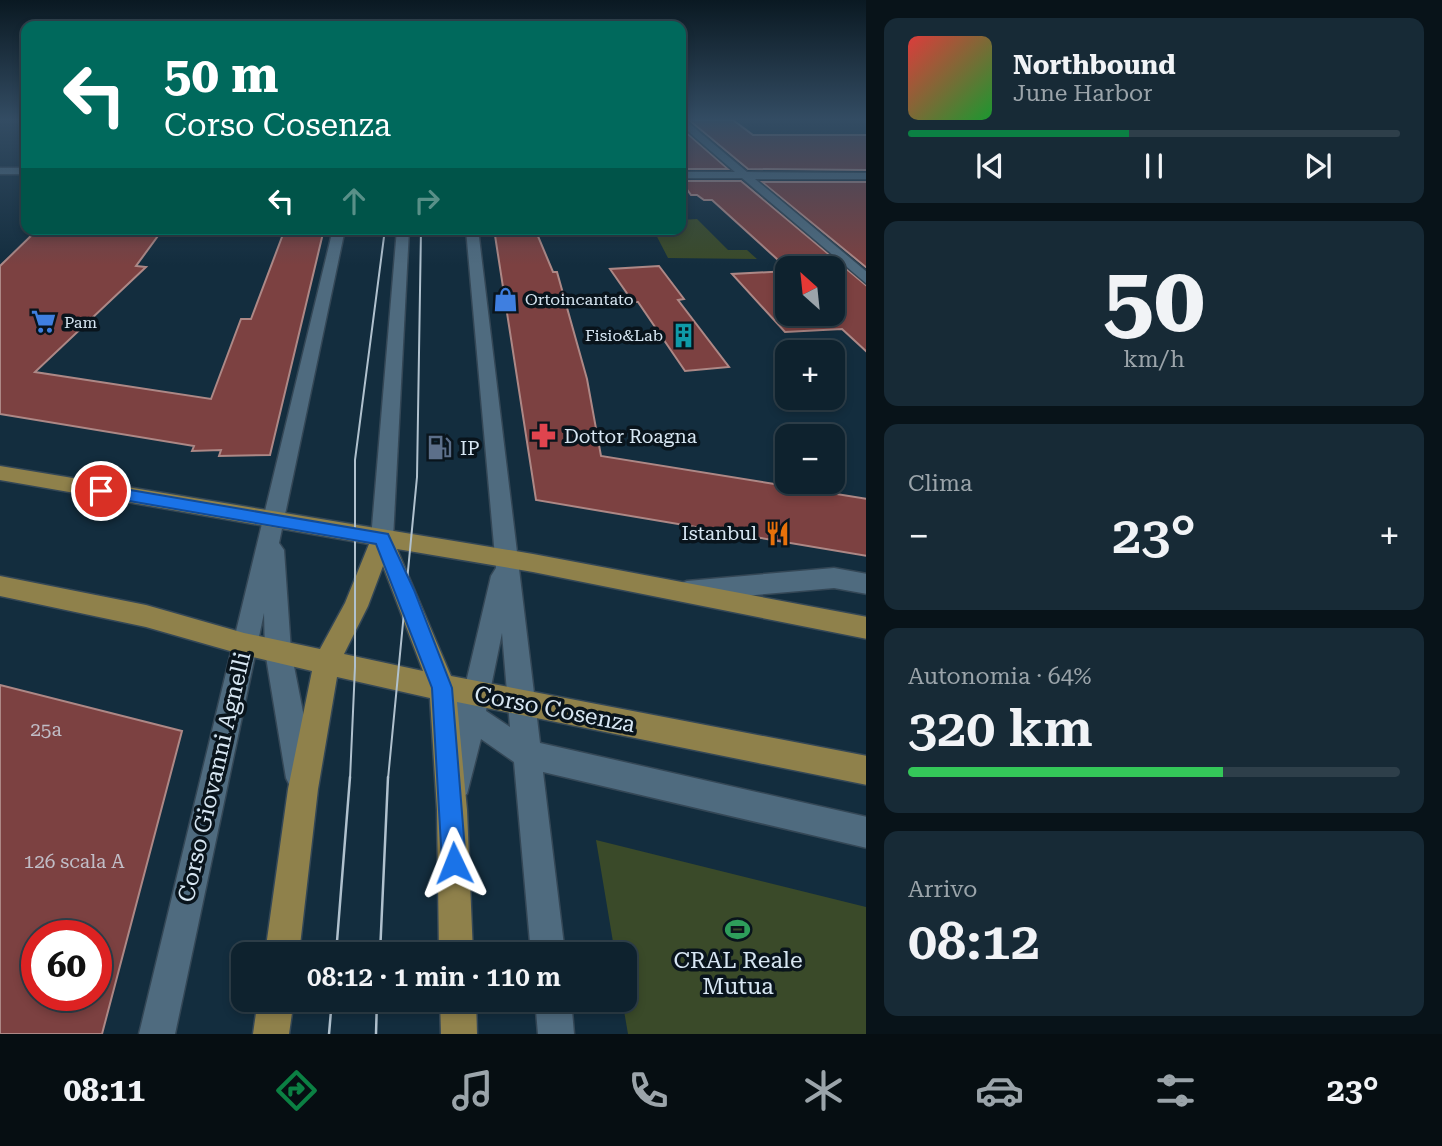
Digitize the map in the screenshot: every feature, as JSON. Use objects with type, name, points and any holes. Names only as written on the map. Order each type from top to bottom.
[{"type":"main road","points":[[0,473],[506,559],[866,628]]},
{"type":"main road","name":"Corso Giovanni Agnelli","points":[[284,942],[303,789],[327,662],[356,606],[382,539]]},
{"type":"main road","name":"Corso Giovanni Agnelli","points":[[382,539],[405,590],[442,688],[452,810],[457,942]]},
{"type":"main road","points":[[0,586],[146,616],[244,643],[442,688]]},
{"type":"main road","name":"Corso Cosenza","points":[[473,704],[521,701],[866,771]]},
{"type":"main road","points":[[271,1034],[274,1012]]},
{"type":"main road","points":[[458,1012],[459,1034]]},
{"type":"street","points":[[737,168],[840,256]]},
{"type":"street","points":[[0,171],[21,171]]},
{"type":"street","points":[[686,175],[866,176]]},
{"type":"street","name":"Corso Giovanni Agnelli","points":[[157,1034],[271,520],[338,235]]},
{"type":"street","name":"Corso Giovanni Agnelli","points":[[382,539],[403,235]]},
{"type":"street","name":"Corso Giovanni Agnelli","points":[[473,235],[547,942]]},
{"type":"street","points":[[845,259],[866,260]]},
{"type":"street","points":[[845,261],[866,280]]},
{"type":"street","name":"Corso Giovanni Agnelli","points":[[271,520],[278,651],[303,789]]},
{"type":"street","name":"Corso Giovanni Agnelli","points":[[452,810],[506,559]]},
{"type":"street","points":[[678,592],[834,578],[866,584]]},
{"type":"street","points":[[442,688],[473,704]]},
{"type":"street","name":"Corso Cosenza","points":[[473,704],[527,754],[866,833]]},
{"type":"street","points":[[554,1012],[556,1034]]},
{"type":"green space","points":[[697,219],[728,250],[747,250],[757,259],[668,258],[656,235],[686,235],[686,220]]},
{"type":"green space","name":"CRAL Reale Mutua","points":[[596,840],[866,907],[866,1034],[628,1034],[624,1012],[637,1012],[637,942],[613,942]]},
{"type":"building","points":[[686,168],[727,168],[686,169]]},
{"type":"building","points":[[866,168],[866,170],[748,169]]},
{"type":"building","points":[[686,181],[741,181],[831,256],[775,257],[712,200],[704,200],[697,195],[691,195],[686,188]]},
{"type":"building","points":[[762,182],[866,182],[866,267]]},
{"type":"building","points":[[32,235],[159,235],[136,266],[146,267],[35,372],[211,399],[241,319],[251,319],[283,235],[323,235],[270,455],[219,456],[221,450],[192,451],[194,446],[0,414],[0,266]]},
{"type":"building","points":[[495,235],[538,235],[553,272],[557,272],[587,379],[601,456],[775,484],[775,494],[836,494],[866,499],[866,556],[536,500]]},
{"type":"building","name":"Fisio&Lab","points":[[659,266],[684,299],[678,300],[729,367],[685,371],[638,302],[633,302],[610,269]]},
{"type":"building","points":[[845,268],[866,285],[866,351],[842,329],[785,332],[780,326],[845,326]]},
{"type":"building","points":[[775,272],[775,321],[732,274]]},
{"type":"building","points":[[0,685],[182,731],[112,996],[112,920],[21,920],[21,1011],[108,1011],[102,1034],[0,1034]]},
{"type":"tram line","points":[[350,779],[355,667],[355,460],[384,235]]},
{"type":"tram line","points":[[388,779],[417,477],[421,235]]},
{"type":"tram line","points":[[337,942],[350,777]]},
{"type":"tram line","points":[[381,942],[388,777]]},
{"type":"tram line","points":[[329,1034],[331,1012]]},
{"type":"tram line","points":[[376,1034],[377,1012]]},
{"type":"place","name":"Ortoincantato","points":[[505,299]]},
{"type":"place","name":"Pam","points":[[44,322]]},
{"type":"place","name":"Fisio&Lab","points":[[683,335]]},
{"type":"place","name":"Dottor Roagna","points":[[544,436]]},
{"type":"place","name":"IP","points":[[440,448]]},
{"type":"place","name":"Istanbul","points":[[777,533]]},
{"type":"place","name":"CRAL Reale Mutua","points":[[738,930]]},
{"type":"route","points":[[101,491],[382,539],[405,590],[442,688],[454,863]]}]
